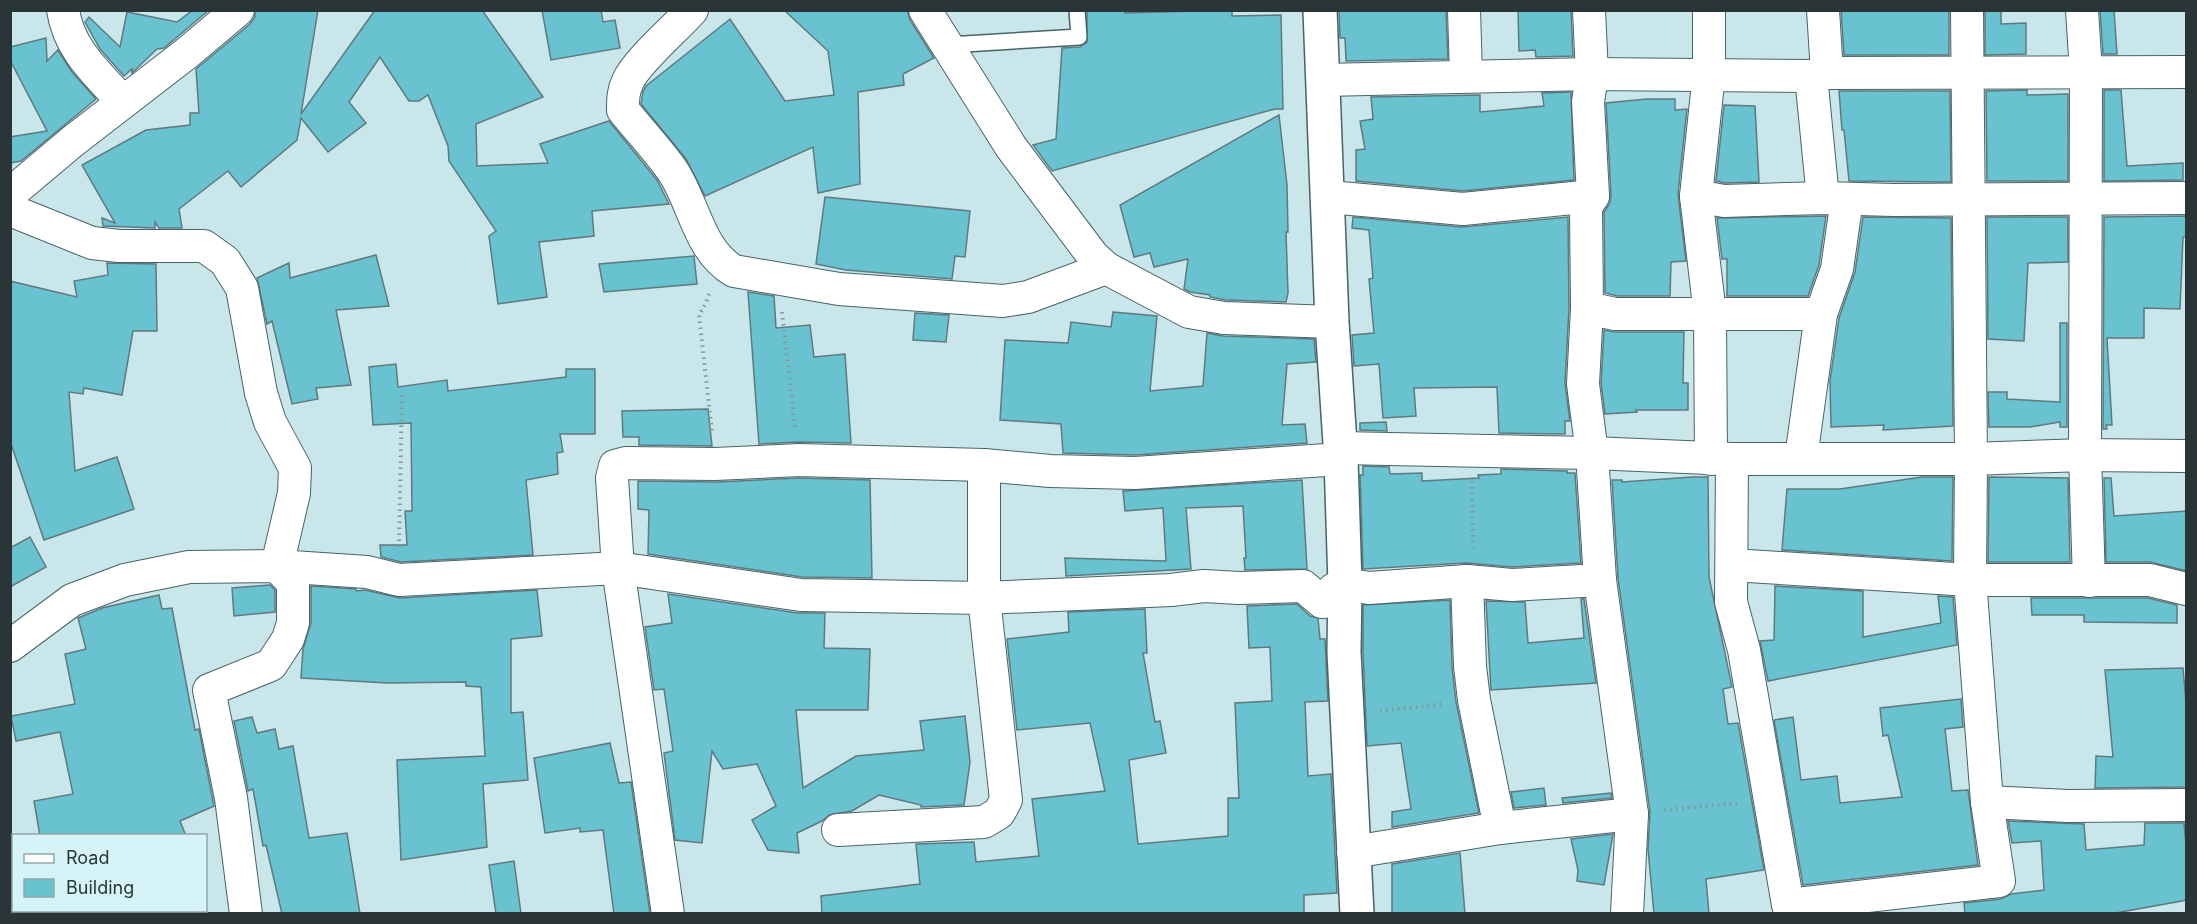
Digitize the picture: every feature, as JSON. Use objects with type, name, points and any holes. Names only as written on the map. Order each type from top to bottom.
[{"type":"street","points":[[63,10],[65,24],[73,45],[123,102]]},
{"type":"street","points":[[10,194],[238,10]]},
{"type":"street","points":[[692,10],[629,79],[623,93],[622,110],[673,171],[696,221],[723,264],[734,270],[814,286],[863,292],[1003,301],[1028,297],[1106,268]]},
{"type":"street","points":[[925,10],[1017,155],[1093,255],[1106,268],[1189,312],[1224,318],[1332,322]]},
{"type":"street","points":[[1320,10],[1329,197],[1332,322],[1341,454],[1346,715],[1357,914]]},
{"type":"street","points":[[1464,10],[1466,75]]},
{"type":"street","points":[[1589,10],[1592,74],[1588,102],[1593,196],[1586,207],[1587,308],[1583,384],[1592,453],[1600,580],[1632,814],[1627,914]]},
{"type":"street","points":[[1709,10],[1709,74],[1695,196],[1710,314],[1732,565],[1731,602],[1744,650],[1788,904],[1999,881],[1987,802],[1970,580],[1967,10]]},
{"type":"street","points":[[1801,458],[1821,314],[1837,269],[1835,198],[1819,75],[1823,10]]},
{"type":"street","points":[[2082,10],[2086,73],[2085,455],[2089,581]]},
{"type":"street","points":[[1323,80],[1466,75],[2187,72]]},
{"type":"street","points":[[1329,197],[1463,209],[1593,196]]},
{"type":"street","points":[[1695,196],[1724,201],[1835,198],[2187,198]]},
{"type":"street","points":[[10,210],[92,243],[119,246],[204,246],[225,261],[242,288],[261,393],[270,422],[295,468],[294,493],[277,566]]},
{"type":"street","points":[[1587,308],[1615,314],[1821,314]]},
{"type":"street","points":[[668,914],[618,568],[612,478],[615,466],[626,463],[715,464],[799,460],[984,465],[1050,471],[1135,473],[1341,454],[1592,453],[1721,459],[2187,456]]},
{"type":"street","points":[[838,830],[984,822],[999,813],[1006,800],[984,598],[984,465]]},
{"type":"street","points":[[1732,565],[1970,580],[2150,580],[2187,589]]},
{"type":"street","points":[[246,914],[231,798],[208,690],[271,665],[288,639],[294,617],[292,583],[277,566]]},
{"type":"street","points":[[10,646],[72,600],[125,580],[189,567],[277,566],[367,572],[399,580],[618,568],[801,595],[984,598],[1171,590],[1204,586],[1239,588],[1303,586],[1322,602],[1334,601],[1334,588],[1345,584],[1369,588],[1467,581],[1512,585],[1600,580]]},
{"type":"street","points":[[1467,581],[1470,666],[1474,700],[1500,828]]},
{"type":"street","points":[[1987,802],[2068,806],[2187,805]]},
{"type":"street","points":[[1353,852],[1500,828],[1632,814]]},
{"type":"lane","points":[[948,45],[1079,37],[1077,10]]},
{"type":"path","points":[[715,464],[699,315],[706,303],[711,285],[723,264]]},
{"type":"path","points":[[779,279],[799,460]]},
{"type":"path","points":[[399,580],[402,393]]},
{"type":"path","points":[[1467,581],[1474,577],[1471,452]]},
{"type":"path","points":[[1346,715],[1474,700]]},
{"type":"path","points":[[1632,814],[1771,798]]},
{"type":"building","points":[[193,10],[209,10],[164,48],[157,49],[132,73],[132,69],[124,76],[100,49],[85,22],[89,17],[120,47],[127,12],[177,22]]},
{"type":"building","points":[[255,10],[318,10],[301,114],[375,10],[482,10],[543,97],[476,124],[477,166],[548,163],[540,144],[609,121],[657,180],[669,204],[592,211],[594,236],[539,242],[547,297],[498,304],[489,236],[496,231],[449,161],[448,146],[428,95],[419,101],[409,101],[380,57],[349,102],[366,123],[328,152],[301,118],[297,140],[241,187],[228,171],[179,209],[182,228],[159,228],[155,222],[155,228],[103,226],[102,218],[115,223],[82,165],[146,130],[190,125],[190,113],[199,113],[196,69],[250,24],[255,17]]},
{"type":"building","points":[[542,10],[601,10],[603,22],[615,20],[620,48],[551,60]]},
{"type":"building","points":[[784,10],[907,10],[910,20],[934,58],[903,74],[904,85],[858,92],[860,184],[818,193],[813,147],[705,196],[686,159],[641,104],[643,91],[646,86],[730,19],[785,101],[834,95],[828,51]]},
{"type":"building","points":[[1087,10],[1125,10],[1125,13],[1232,10],[1232,16],[1281,15],[1283,109],[1275,109],[1052,171],[1033,145],[1056,139],[1062,48],[1080,47],[1087,42]]},
{"type":"building","points":[[1446,10],[1448,59],[1346,61],[1345,38],[1340,38],[1339,11]]},
{"type":"building","points":[[1518,10],[1571,10],[1573,56],[1536,57],[1535,50],[1519,51]]},
{"type":"building","points":[[1841,10],[1949,10],[1949,55],[1844,55]]},
{"type":"building","points":[[1985,10],[2001,10],[2001,24],[2026,23],[2026,54],[1985,55]]},
{"type":"building","points":[[2100,10],[2114,10],[2117,54],[2103,54]]},
{"type":"building","points":[[46,38],[47,61],[58,50],[72,72],[96,99],[21,161],[10,163],[10,137],[47,131],[10,60],[10,47]]},
{"type":"building","points":[[2027,90],[2027,95],[2068,94],[2068,181],[1987,181],[1986,91]]},
{"type":"building","points":[[2104,90],[2121,90],[2127,166],[2183,163],[2183,180],[2104,181]]},
{"type":"building","points":[[1839,91],[1950,91],[1951,182],[1849,181]]},
{"type":"building","points":[[1571,92],[1574,180],[1463,191],[1356,181],[1356,150],[1365,149],[1360,121],[1373,119],[1371,97],[1480,95],[1480,112],[1544,106],[1542,93]]},
{"type":"building","points":[[1675,99],[1675,110],[1687,109],[1678,194],[1686,261],[1671,262],[1670,296],[1617,296],[1605,293],[1604,212],[1610,203],[1611,195],[1606,103]]},
{"type":"building","points":[[1724,105],[1755,106],[1759,182],[1716,181]]},
{"type":"building","points":[[1279,115],[1287,185],[1288,293],[1286,302],[1226,300],[1190,292],[1184,289],[1188,259],[1154,267],[1150,253],[1134,257],[1120,205]]},
{"type":"building","points":[[825,197],[970,211],[965,257],[955,256],[952,279],[846,270],[816,264]]},
{"type":"building","points":[[1826,216],[1819,265],[1808,296],[1727,296],[1727,259],[1722,259],[1717,218]]},
{"type":"building","points":[[2187,216],[2187,236],[2183,237],[2180,309],[2144,308],[2144,338],[2107,338],[2112,425],[2106,425],[2107,429],[2103,429],[2104,217]]},
{"type":"building","points":[[1353,217],[1462,227],[1568,217],[1569,308],[1565,383],[1570,421],[1565,421],[1565,434],[1499,433],[1497,387],[1414,388],[1416,416],[1383,418],[1379,364],[1354,366],[1352,335],[1374,333],[1369,279],[1373,278],[1369,230],[1352,228]]},
{"type":"building","points":[[1863,217],[1951,218],[1953,426],[1883,430],[1884,425],[1831,427],[1830,381],[1839,318],[1855,272]]},
{"type":"building","points":[[1987,217],[2068,217],[2068,262],[2028,263],[2024,341],[1988,339]]},
{"type":"building","points":[[376,255],[389,306],[336,310],[351,385],[316,388],[318,399],[292,404],[272,321],[267,324],[257,278],[289,263],[290,278]]},
{"type":"building","points":[[694,256],[697,284],[604,292],[599,264]]},
{"type":"building","points":[[107,263],[156,264],[157,331],[133,331],[122,395],[84,388],[83,394],[69,392],[75,471],[117,457],[134,509],[44,540],[10,441],[10,281],[77,297],[74,281],[108,275]]},
{"type":"building","points":[[748,292],[774,296],[776,328],[810,325],[814,357],[845,354],[851,443],[759,444]]},
{"type":"building","points":[[1113,312],[1157,316],[1150,391],[1203,386],[1207,333],[1223,336],[1314,339],[1316,362],[1287,364],[1282,425],[1305,424],[1307,443],[1135,455],[1063,453],[1061,424],[1000,420],[1005,340],[1068,343],[1071,322],[1111,327]]},
{"type":"building","points":[[915,313],[949,315],[946,342],[913,340]]},
{"type":"building","points":[[2060,323],[2067,323],[2067,427],[2060,427],[2060,422],[2030,427],[1989,427],[1988,392],[2007,392],[2007,399],[2060,402]]},
{"type":"building","points":[[1604,330],[1684,332],[1683,383],[1688,383],[1688,410],[1636,410],[1637,412],[1605,414],[1601,383]]},
{"type":"building","points":[[396,364],[398,387],[447,380],[448,391],[566,377],[566,369],[595,369],[595,434],[560,434],[563,452],[557,453],[558,474],[526,480],[533,555],[401,562],[381,557],[380,545],[407,545],[405,511],[412,511],[411,423],[373,425],[369,367]]},
{"type":"building","points":[[708,409],[712,446],[639,445],[639,437],[623,437],[622,411]]},
{"type":"building","points":[[1386,422],[1387,431],[1360,430],[1360,423]]},
{"type":"building","points":[[1363,466],[1389,467],[1390,474],[1422,473],[1422,481],[1479,478],[1478,475],[1501,474],[1501,469],[1575,473],[1581,563],[1512,567],[1466,563],[1363,569],[1360,475],[1363,475]]},
{"type":"building","points":[[1708,477],[1709,577],[1732,687],[1723,689],[1728,724],[1738,723],[1764,870],[1706,879],[1709,914],[1654,914],[1648,849],[1650,812],[1618,578],[1612,480],[1622,480],[1622,482]]},
{"type":"building","points":[[1922,477],[1953,477],[1952,561],[1782,550],[1787,489],[1840,489]]},
{"type":"building","points":[[1989,477],[2068,478],[2070,562],[1988,562]]},
{"type":"building","points":[[799,478],[870,480],[872,578],[802,577],[648,554],[649,510],[638,509],[638,481],[716,482]]},
{"type":"building","points":[[2104,478],[2111,478],[2114,516],[2187,511],[2187,571],[2150,562],[2106,562]]},
{"type":"building","points":[[1302,480],[1307,569],[1245,570],[1243,506],[1186,508],[1191,569],[1066,576],[1065,558],[1166,561],[1163,508],[1125,511],[1123,491]]},
{"type":"building","points":[[30,537],[46,567],[10,587],[10,548]]},
{"type":"building","points":[[270,585],[275,590],[275,612],[234,616],[232,588]]},
{"type":"building","points":[[311,586],[365,590],[400,598],[537,590],[542,636],[511,639],[511,713],[523,712],[528,780],[483,784],[487,847],[401,860],[397,760],[485,756],[481,687],[466,686],[466,682],[387,683],[301,678],[303,649],[311,623]]},
{"type":"building","points":[[1775,586],[1863,591],[1863,637],[1941,623],[1938,596],[1953,597],[1957,645],[1768,681],[1760,641],[1774,640]]},
{"type":"building","points":[[668,594],[798,613],[825,613],[824,648],[870,649],[868,710],[796,710],[803,788],[856,756],[924,750],[920,721],[965,716],[970,762],[964,805],[921,807],[921,805],[879,795],[852,811],[829,815],[797,833],[799,853],[768,850],[752,820],[776,806],[757,764],[723,769],[712,751],[702,843],[675,840],[664,753],[673,751],[664,689],[654,690],[645,627],[672,623]]},
{"type":"building","points":[[159,595],[162,609],[172,608],[195,730],[199,729],[214,806],[180,821],[185,834],[40,834],[34,801],[73,794],[60,732],[16,741],[11,716],[75,704],[65,654],[86,649],[78,618],[102,608]]},
{"type":"building","points":[[2031,598],[2148,598],[2177,605],[2177,623],[2084,622],[2084,615],[2032,615]]},
{"type":"building","points":[[1581,599],[1584,599],[1596,683],[1491,690],[1486,601],[1525,602],[1528,643],[1584,638]]},
{"type":"building","points":[[1450,600],[1452,667],[1456,702],[1479,813],[1392,827],[1392,812],[1411,809],[1401,743],[1367,746],[1363,605]]},
{"type":"building","points":[[1297,604],[1310,616],[1318,618],[1320,639],[1325,639],[1328,701],[1305,702],[1308,776],[1331,774],[1337,893],[1304,895],[1304,914],[822,914],[821,896],[920,884],[916,844],[974,842],[976,862],[1039,856],[1032,799],[1105,791],[1090,723],[1017,730],[1007,639],[1069,632],[1068,612],[1145,609],[1147,653],[1143,653],[1155,722],[1160,721],[1166,753],[1129,760],[1138,844],[1228,836],[1228,798],[1239,798],[1235,703],[1272,701],[1270,647],[1249,648],[1247,606]]},
{"type":"building","points":[[2183,668],[2187,715],[2187,787],[2095,788],[2096,756],[2113,757],[2105,670]]},
{"type":"building","points":[[1961,699],[1963,727],[1945,729],[1952,791],[1968,790],[1978,865],[1803,885],[1774,720],[1793,717],[1801,780],[1837,776],[1840,803],[1902,797],[1888,735],[1883,736],[1880,708]]},
{"type":"building","points":[[252,717],[257,733],[275,729],[279,749],[293,746],[309,838],[347,833],[360,914],[282,914],[266,845],[263,846],[253,789],[248,791],[234,721]]},
{"type":"building","points":[[610,743],[619,783],[631,782],[650,914],[614,914],[603,830],[580,832],[580,828],[545,833],[534,758]]},
{"type":"building","points":[[1544,788],[1546,805],[1514,808],[1511,792]]},
{"type":"building","points":[[1611,793],[1612,798],[1563,803],[1562,798]]},
{"type":"building","points":[[2008,821],[2084,824],[2086,850],[2144,845],[2145,823],[2184,823],[2187,900],[2110,914],[1965,914],[1964,903],[2001,899],[2011,894],[2044,890],[2041,841],[2012,843]]},
{"type":"building","points":[[1613,834],[1604,885],[1577,881],[1578,870],[1571,839]]},
{"type":"building","points":[[1460,853],[1465,914],[1392,914],[1392,864]]},
{"type":"building","points":[[514,861],[521,914],[496,914],[489,865]]}]
